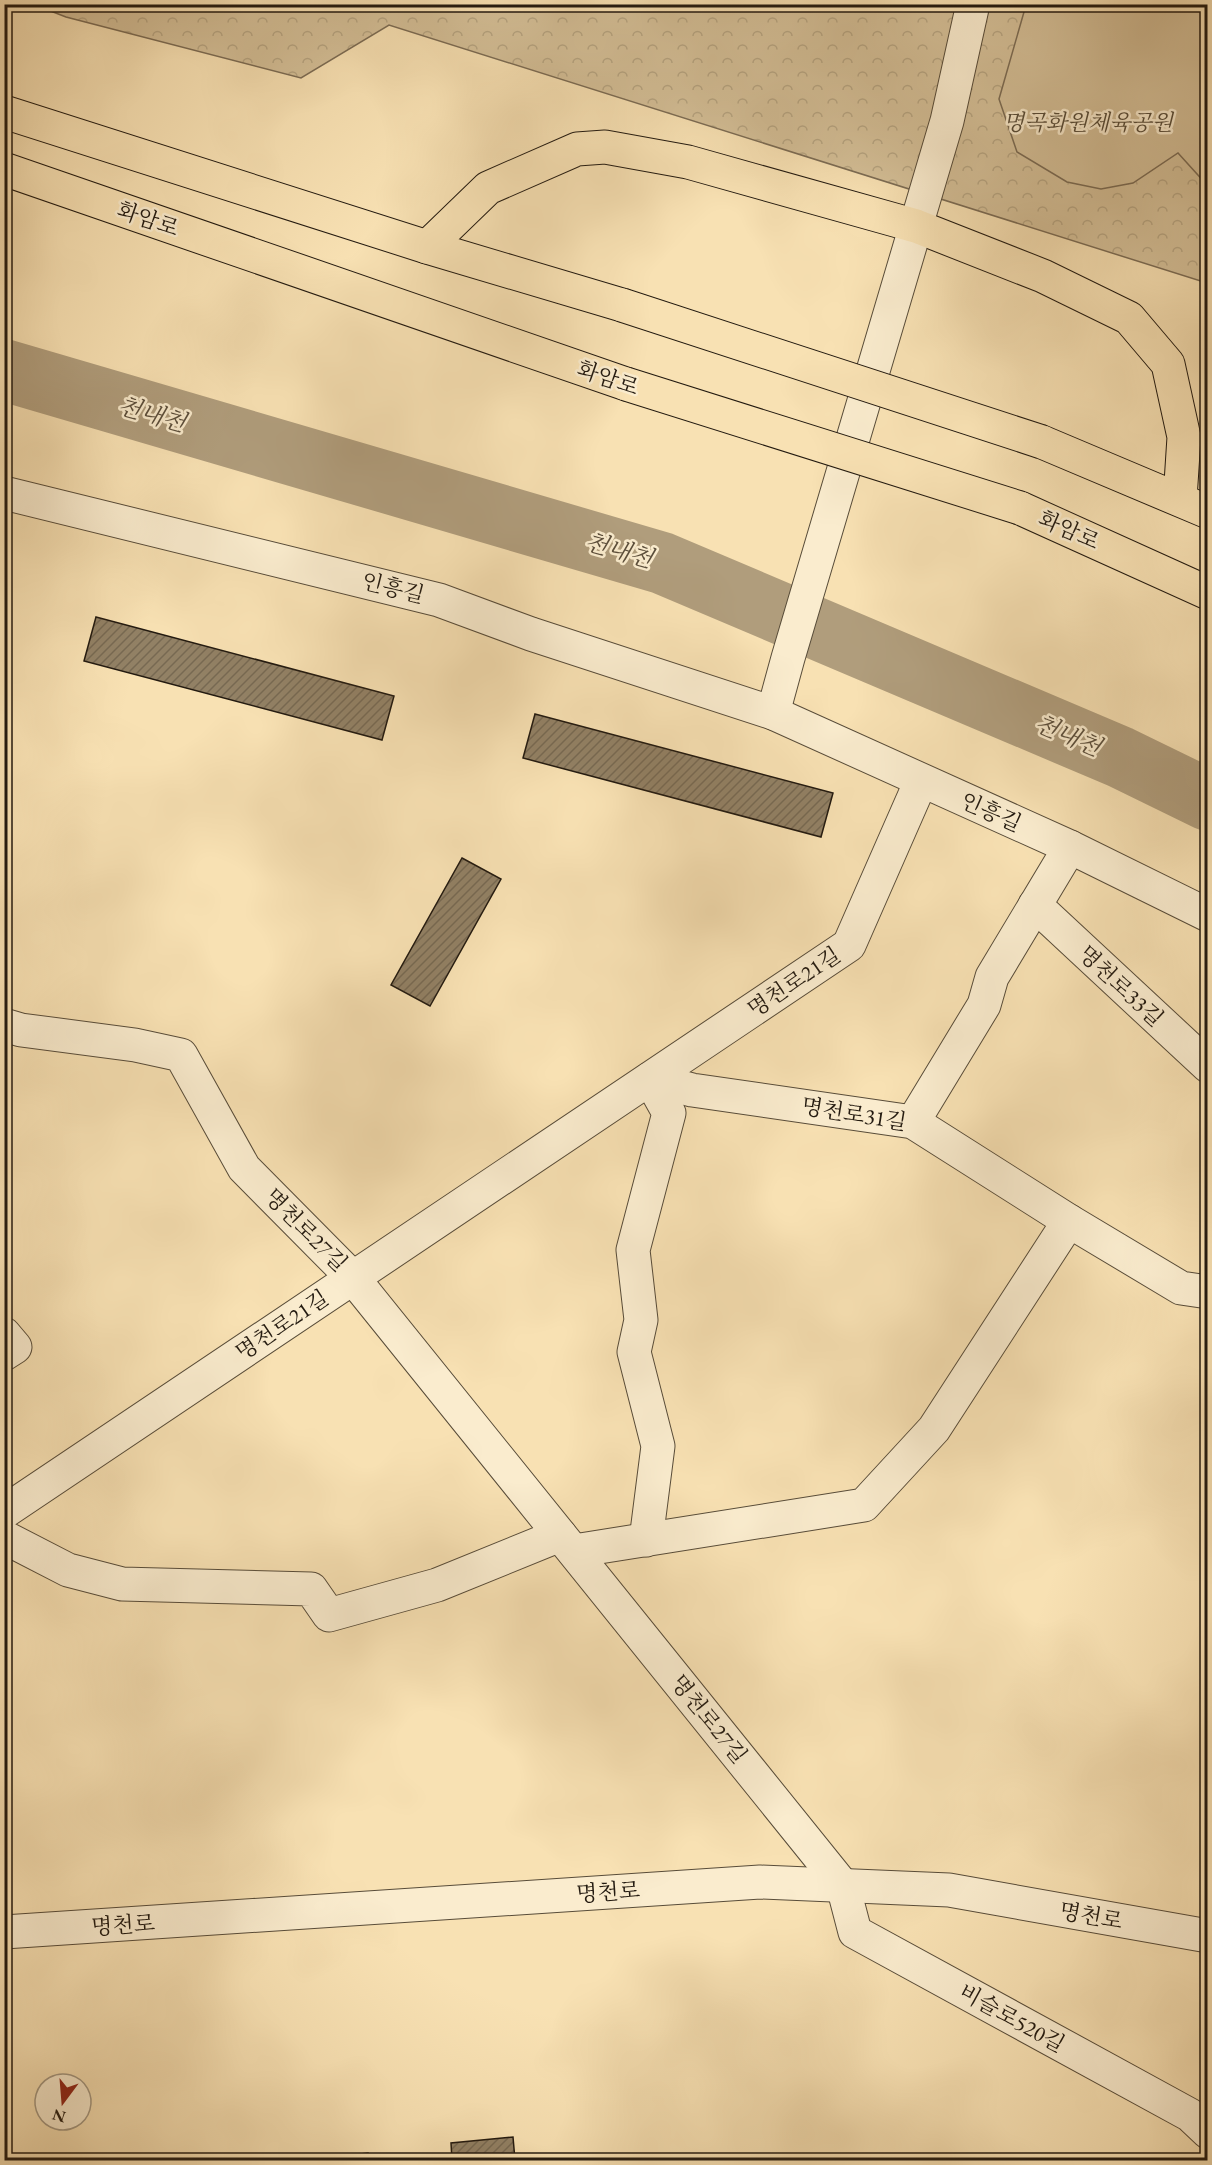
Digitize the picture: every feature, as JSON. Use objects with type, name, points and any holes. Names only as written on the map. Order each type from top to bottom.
[{"type":"main road","points":[[4,112],[427,247],[622,305],[1042,442],[1194,506]]},
{"type":"main road","points":[[427,247],[488,188],[577,149],[605,147],[688,162],[916,226],[1043,276],[1129,318],[1168,364],[1184,437],[1194,506]]},
{"type":"main road","name":"화암로","points":[[4,169],[626,384],[1020,508],[1208,593]]},
{"type":"street","points":[[773,713],[947,121],[973,4]]},
{"type":"street","name":"인흥길","points":[[4,493],[439,600],[531,634],[773,713],[1071,847],[1208,915]]},
{"type":"street","name":"명천로21길","points":[[4,1512],[849,945],[921,781]]},
{"type":"street","points":[[913,1122],[984,1005],[992,977],[1071,847]]},
{"type":"street","name":"명천로33길","points":[[1035,905],[1208,1066]]},
{"type":"street","name":"명천로27길","points":[[4,1025],[21,1030],[135,1045],[181,1055],[244,1168],[353,1278],[843,1886]]},
{"type":"street","points":[[646,1540],[658,1446],[634,1352],[641,1320],[633,1250],[669,1113],[650,1079]]},
{"type":"street","name":"명천로31길","points":[[650,1079],[692,1090],[913,1122],[1069,1221],[1181,1288],[1208,1292]]},
{"type":"street","points":[[4,1537],[68,1570],[122,1584],[311,1589],[329,1615],[437,1585],[567,1543],[646,1540],[864,1505],[934,1429],[1069,1221]]},
{"type":"street","points":[[4,1334],[15,1347],[4,1354]]},
{"type":"street","name":"명천로","points":[[4,1932],[760,1882],[949,1890],[1208,1936]]},
{"type":"street","name":"비슬로520길","points":[[843,1886],[855,1932],[1190,2115],[1208,2132]]},
{"type":"green space","name":"명곡화원체육공원","points":[[35,5],[1207,5],[1207,283],[389,25],[301,78],[66,17]]},
{"type":"green space","points":[[1026,5],[1207,5],[1207,185],[1178,153],[1133,183],[1101,189],[1067,182],[1017,152],[999,99]]},
{"type":"building","points":[[96,617],[394,696],[382,740],[84,661]]},
{"type":"building","points":[[535,714],[833,793],[821,837],[523,758]]},
{"type":"building","points":[[462,858],[501,879],[430,1006],[391,985]]},
{"type":"building","points":[[513,2137],[515,2160],[452,2160],[451,2143]]},
{"type":"building","points":[[368,2153],[369,2160],[308,2160]]},
{"type":"building","points":[[559,2156],[560,2160],[515,2160]]},
{"type":"waterway","name":"천내천","points":[[4,370],[662,563],[1120,757],[1208,800]]}]
